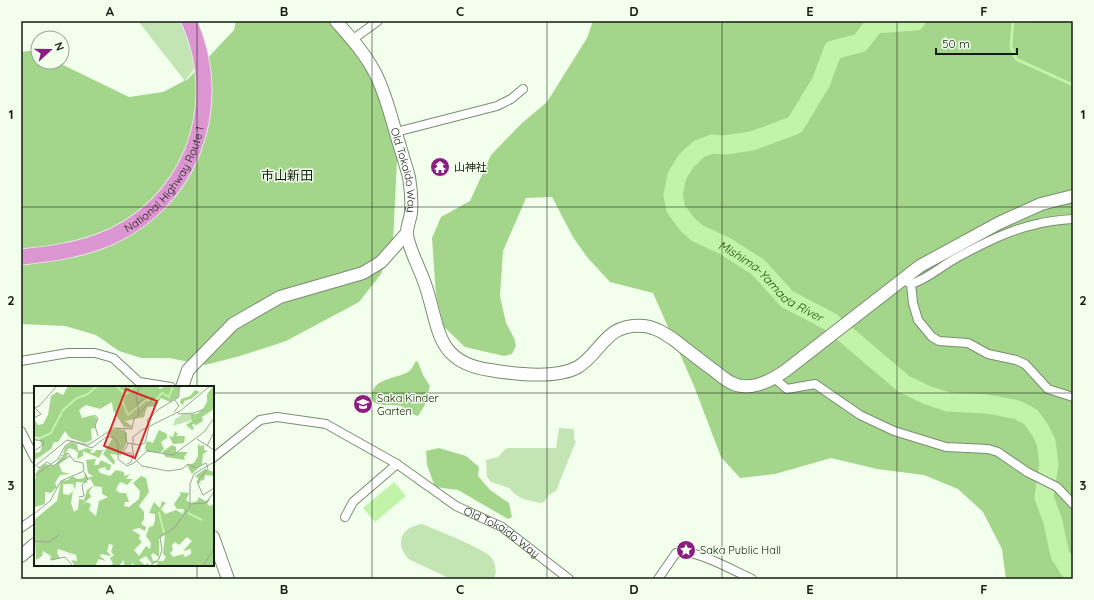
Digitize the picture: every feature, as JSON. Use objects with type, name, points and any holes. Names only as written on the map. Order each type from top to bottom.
[{"type":"highway","name":"National Highway Route 1","points":[[21,257],[66,252],[99,242],[120,232],[137,222],[159,203],[182,177],[196,144],[204,109],[204,76],[196,41],[189,21]]},
{"type":"street","name":"Old Tokaido Way","points":[[336,21],[362,51],[380,83],[409,178],[412,199],[406,234]]},
{"type":"street","points":[[352,40],[378,21]]},
{"type":"street","points":[[396,132],[497,106],[511,99],[523,89]]},
{"type":"street","points":[[182,386],[188,370],[233,324],[280,297],[363,273],[381,262],[406,234],[426,286],[437,330],[443,343],[451,354],[459,361],[473,367],[492,370],[552,374],[576,368],[586,361],[602,341],[612,333],[622,328],[644,326],[656,329],[670,338],[731,383],[747,386],[758,385],[774,378],[849,320],[906,282],[920,266],[999,223],[1041,204],[1073,196]]},
{"type":"street","points":[[906,282],[924,280],[936,269],[1010,232],[1037,224],[1073,219]]},
{"type":"street","points":[[906,282],[918,320],[932,337],[938,341],[968,343],[988,354],[1016,360],[1025,364],[1048,389],[1073,397]]},
{"type":"street","points":[[21,361],[68,353],[96,353],[113,358],[139,382],[165,386]]},
{"type":"street","points":[[774,378],[787,389],[816,384],[860,415],[894,431],[932,444],[946,448],[988,449],[998,452],[1027,472],[1057,486],[1073,504]]},
{"type":"street","name":"Old Tokaido Way","points":[[214,457],[260,420],[277,417],[326,424],[397,464],[456,506],[502,527],[569,579]]},
{"type":"street","points":[[21,431],[34,457]]},
{"type":"street","points":[[345,517],[353,502],[397,464]]},
{"type":"street","points":[[21,528],[34,519]]},
{"type":"street","points":[[214,540],[228,579]]},
{"type":"street","points":[[21,556],[34,545]]},
{"type":"street","points":[[658,579],[676,553],[680,552],[700,556],[752,579]]},
{"type":"shaded area","points":[[138,21],[185,21],[201,60],[185,81]]},
{"type":"shaded area","points":[[236,21],[333,21],[364,63],[384,99],[398,140],[393,242],[381,274],[359,302],[286,341],[240,356],[205,365],[169,358],[141,358],[119,351],[96,335],[65,326],[21,324],[21,52],[30,51],[30,70],[70,70],[70,68],[129,97],[163,92],[188,79],[234,30]]},
{"type":"shaded area","points":[[593,21],[1073,21],[1073,579],[1006,579],[1002,549],[983,512],[958,489],[924,475],[877,469],[831,458],[775,474],[740,478],[721,457],[694,386],[653,293],[610,282],[587,257],[573,237],[552,197],[526,198],[503,251],[500,296],[506,323],[514,338],[516,346],[512,354],[504,356],[465,347],[444,327],[436,295],[432,238],[441,217],[470,201],[491,155],[521,124],[547,102],[587,38]]},
{"type":"shaded area","points":[[416,361],[418,362],[423,375],[430,386],[425,405],[418,416],[401,406],[382,405],[372,401],[372,394],[377,384],[408,372]]},
{"type":"shaded area","points":[[559,428],[574,429],[574,440],[576,441],[556,491],[549,495],[544,502],[540,503],[523,499],[509,488],[491,482],[487,477],[486,460],[498,457],[505,449],[556,448]]},
{"type":"shaded area","points":[[439,448],[466,456],[479,467],[478,476],[490,490],[509,503],[512,517],[508,519],[458,490],[435,487],[427,465],[426,451]]},
{"type":"shaded area","points":[[394,482],[406,496],[375,522],[363,508]]},
{"type":"shaded area","points":[[422,524],[458,539],[490,556],[495,564],[496,570],[494,579],[451,579],[410,560],[402,548],[402,538],[404,533],[409,529]]},
{"type":"waterway","name":"Mishima-Yamada River","points":[[916,21],[875,24],[860,43],[833,50],[821,82],[795,125],[752,141],[725,145],[712,144],[699,149],[686,161],[677,176],[673,195],[676,209],[687,224],[697,233],[725,246],[758,267],[787,299],[831,322],[904,384],[927,395],[948,402],[987,404],[1018,410],[1031,417],[1046,442],[1049,464],[1044,497],[1053,522],[1060,555],[1069,569],[1073,571]]},
{"type":"waterway","points":[[1026,21],[1013,21],[1011,47],[1016,59],[1073,85]]},
{"type":"place","name":"山神社","points":[[440,167]]},
{"type":"place","name":"Saka Kinder Garten","points":[[363,404]]},
{"type":"place","name":"Saka Public Hall","points":[[686,550]]},
{"type":"district","name":"市山新田","points":[[287,175]]}]
